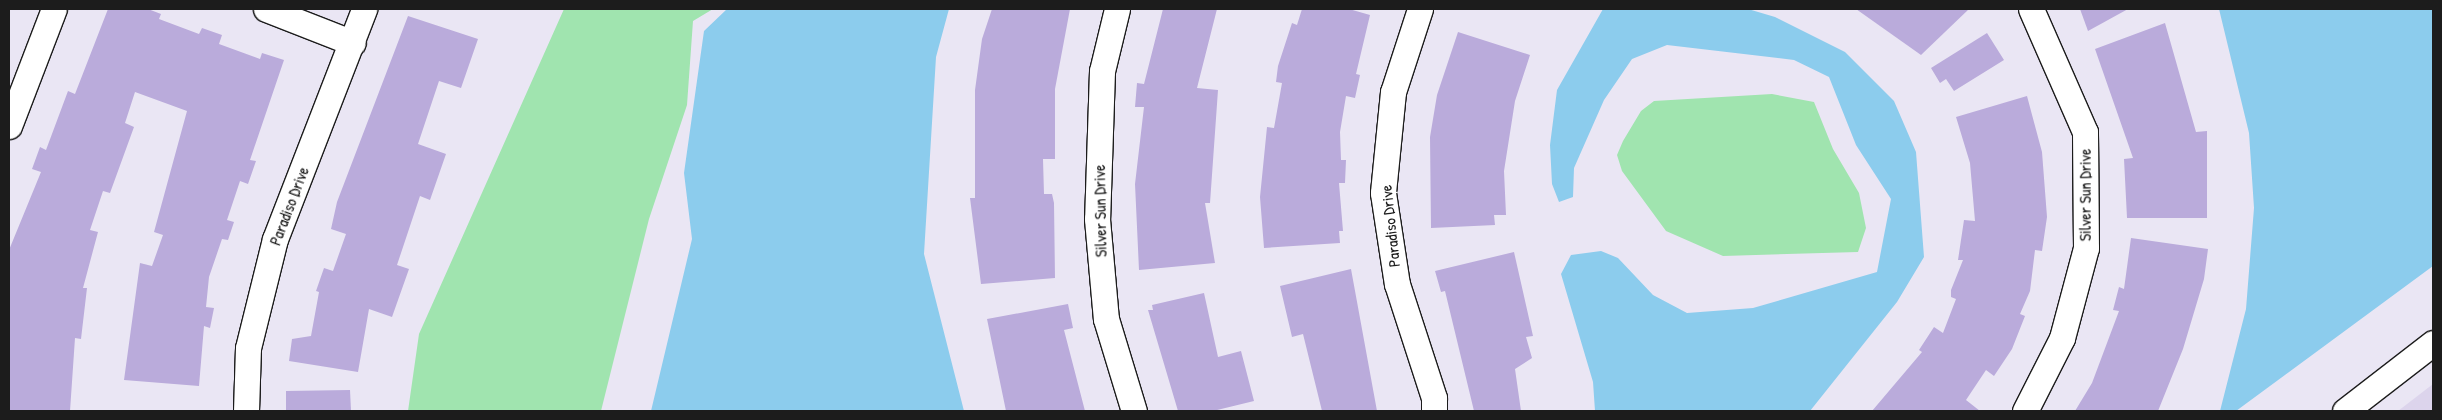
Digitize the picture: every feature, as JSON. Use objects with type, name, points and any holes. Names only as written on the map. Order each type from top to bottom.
[{"type":"street","points":[[9,126],[54,9]]},
{"type":"street","points":[[266,9],[353,43]]},
{"type":"street","name":"Paradiso Drive","points":[[246,411],[248,348],[275,239],[353,43],[364,9]]},
{"type":"street","name":"Silver Sun Drive","points":[[1116,9],[1102,72],[1097,219],[1106,319],[1134,411]]},
{"type":"street","name":"Paradiso Drive","points":[[1420,9],[1393,92],[1383,193],[1397,284],[1434,398],[1434,411]]},
{"type":"street","name":"Silver Sun Drive","points":[[2025,411],[2062,338],[2086,248],[2085,132],[2031,9]]},
{"type":"street","points":[[2345,411],[2433,343]]},
{"type":"shaded area","points":[[2433,384],[2433,411],[2398,411]]},
{"type":"green space","points":[[564,9],[713,9],[693,21],[687,105],[649,219],[601,411],[408,411],[419,334]]},
{"type":"green space","points":[[1772,94],[1814,102],[1833,149],[1859,193],[1866,228],[1858,252],[1723,256],[1666,231],[1622,171],[1617,155],[1623,141],[1641,111],[1654,101]]},
{"type":"water","points":[[727,9],[949,9],[936,57],[924,254],[964,411],[651,411],[692,239],[684,173],[704,31]]},
{"type":"water","points":[[1603,9],[1748,9],[1775,17],[1845,52],[1894,101],[1916,152],[1924,257],[1897,302],[1810,411],[1595,411],[1593,382],[1561,274],[1571,255],[1601,251],[1618,258],[1653,295],[1687,313],[1753,308],[1877,272],[1891,199],[1856,145],[1829,77],[1794,60],[1667,45],[1632,59],[1604,100],[1574,168],[1573,197],[1559,202],[1552,184],[1550,145],[1557,90]]},
{"type":"water","points":[[2219,9],[2433,9],[2433,266],[2236,411],[2220,411],[2246,309],[2254,208],[2249,133]]},
{"type":"building","points":[[108,9],[148,9],[161,14],[159,19],[199,34],[202,28],[222,35],[219,44],[260,59],[262,53],[284,60],[250,160],[256,161],[248,184],[240,181],[227,220],[234,222],[228,240],[222,239],[209,277],[206,307],[214,308],[210,328],[204,326],[199,386],[124,380],[140,263],[152,266],[163,235],[154,232],[187,111],[135,92],[125,123],[134,127],[110,193],[103,191],[90,230],[98,232],[83,288],[87,288],[81,339],[75,338],[70,411],[9,411],[9,250],[41,172],[32,169],[40,147],[46,150],[68,91],[75,94]]},
{"type":"building","points":[[992,9],[1070,9],[1055,89],[1055,159],[1043,159],[1044,194],[1052,194],[1054,203],[1055,278],[981,284],[970,198],[975,198],[975,90],[982,39]]},
{"type":"building","points":[[1163,9],[1217,9],[1197,88],[1218,90],[1210,203],[1205,203],[1215,263],[1139,270],[1135,184],[1144,107],[1135,107],[1137,83],[1144,84]]},
{"type":"building","points":[[1302,9],[1349,9],[1370,15],[1356,74],[1360,75],[1355,98],[1346,96],[1340,132],[1341,160],[1346,160],[1345,183],[1339,183],[1343,231],[1339,231],[1340,243],[1264,248],[1260,197],[1267,127],[1274,128],[1282,83],[1276,82],[1278,66],[1292,23],[1297,25]]},
{"type":"building","points":[[1856,9],[1969,9],[1921,55]]},
{"type":"building","points":[[2080,9],[2128,9],[2088,31]]},
{"type":"building","points":[[408,16],[478,39],[461,88],[439,81],[418,144],[446,154],[430,200],[420,196],[397,265],[409,269],[392,317],[369,309],[358,372],[289,361],[292,339],[311,336],[319,292],[316,291],[324,268],[333,271],[346,234],[331,229],[337,202]]},
{"type":"building","points":[[2165,23],[2196,132],[2207,131],[2207,218],[2127,218],[2124,159],[2133,158],[2095,49]]},
{"type":"building","points":[[1458,32],[1530,55],[1515,101],[1504,171],[1506,215],[1494,215],[1495,225],[1431,228],[1430,137],[1437,95]]},
{"type":"building","points":[[1987,33],[2004,60],[1954,91],[1946,79],[1940,83],[1931,68]]},
{"type":"building","points":[[2027,96],[2042,152],[2047,217],[2042,251],[2035,250],[2030,291],[2020,314],[2025,316],[2012,349],[1994,376],[1986,370],[1966,400],[1980,411],[1872,411],[1922,352],[1919,350],[1934,327],[1943,333],[1956,299],[1951,297],[1951,290],[1963,260],[1958,260],[1964,220],[1975,221],[1970,163],[1956,117]]},
{"type":"building","points":[[2131,238],[2208,249],[2204,279],[2183,349],[2158,411],[2075,411],[2092,383],[2119,311],[2113,310],[2119,287],[2124,289]]},
{"type":"building","points":[[1514,252],[1533,336],[1526,337],[1532,358],[1515,369],[1521,411],[1474,411],[1445,291],[1441,292],[1435,271]]},
{"type":"building","points":[[1351,269],[1377,411],[1322,411],[1303,334],[1292,337],[1280,286]]},
{"type":"building","points":[[1204,293],[1218,357],[1241,351],[1254,401],[1213,411],[1178,411],[1148,310],[1153,310],[1152,305]]},
{"type":"building","points":[[1068,304],[1073,328],[1064,330],[1085,411],[1006,411],[987,319]]},
{"type":"building","points":[[350,390],[351,411],[286,411],[286,391]]}]
